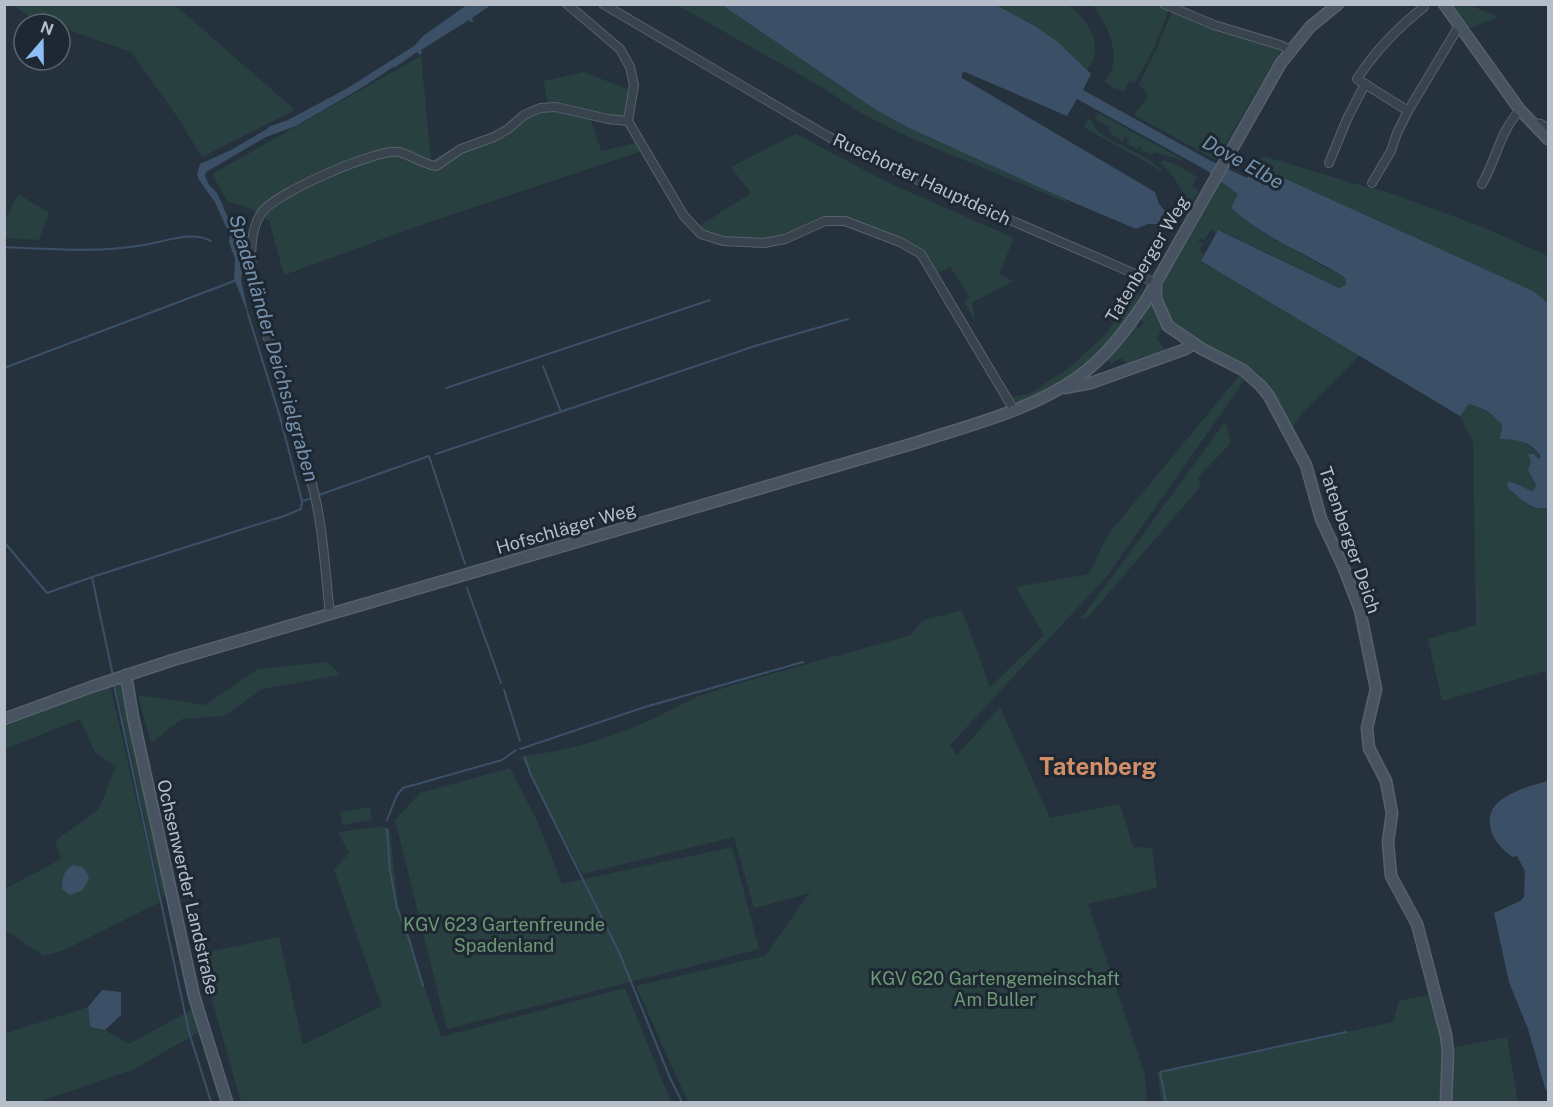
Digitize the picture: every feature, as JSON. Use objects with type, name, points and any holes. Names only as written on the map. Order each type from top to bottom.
[{"type":"street","points":[[567,4],[620,50],[630,67],[634,85],[628,121],[684,216],[701,234],[723,241],[764,243],[785,239],[825,221],[845,221],[900,242],[921,254],[1014,410]]},
{"type":"street","name":"Ruschorter Hauptdeich","points":[[603,4],[829,137],[876,162],[1156,282]]},
{"type":"street","points":[[1164,4],[1224,28],[1290,50],[1310,27],[1336,5]]},
{"type":"street","points":[[1444,4],[1520,110],[1548,140]]},
{"type":"street","points":[[1408,111],[1356,79],[1389,36],[1424,7]]},
{"type":"street","points":[[1372,183],[1391,151],[1408,111],[1459,26]]},
{"type":"street","name":"Tatenberger Weg","points":[[1014,410],[1078,376],[1115,344],[1156,282],[1273,75],[1290,50]]},
{"type":"street","points":[[1329,163],[1347,118],[1365,84]]},
{"type":"street","points":[[330,615],[318,512],[311,480],[256,296],[251,257],[255,226],[262,211],[280,197],[328,172],[370,157],[397,152],[425,164],[436,166],[461,148],[494,137],[508,129],[524,115],[540,108],[556,107],[628,121]]},
{"type":"street","points":[[1482,184],[1505,130],[1520,110]]},
{"type":"street","points":[[1533,123],[1541,124],[1548,129]]},
{"type":"street","name":"Tatenberger Deich","points":[[1156,282],[1156,299],[1163,319],[1176,333],[1243,370],[1269,396],[1306,465],[1321,519],[1360,610],[1376,688],[1367,728],[1369,748],[1383,774],[1392,813],[1388,854],[1391,876],[1417,924],[1446,1035],[1448,1051],[1446,1102]]},
{"type":"street","points":[[1059,388],[1091,383],[1183,351],[1194,344]]},
{"type":"street","name":"Hofschläger Weg","points":[[4,719],[118,678],[915,443],[1014,410]]},
{"type":"street","name":"Ochsenwerder Landstraße","points":[[118,678],[127,687],[194,996],[227,1102]]},
{"type":"green space","points":[[14,5],[175,5],[295,110],[202,157],[176,115],[131,52],[72,31],[72,12],[23,12]]},
{"type":"green space","points":[[677,5],[722,5],[876,110],[909,128],[1063,198],[1073,205],[908,137],[861,113],[820,86]]},
{"type":"green space","points":[[996,5],[1068,5],[1084,21],[1095,42],[1094,57],[1087,70],[1058,42],[1035,26]]},
{"type":"green space","points":[[1093,5],[1156,5],[1169,10],[1152,52],[1135,83],[1130,81],[1123,92],[1104,82],[1113,66],[1113,48],[1102,18]]},
{"type":"green space","points":[[1451,5],[1469,5],[1498,17],[1468,29]]},
{"type":"green space","points":[[1172,12],[1281,50],[1216,160],[1134,115],[1148,96],[1139,84]]},
{"type":"green space","points":[[421,56],[431,161],[457,146],[483,137],[538,106],[548,106],[544,81],[584,72],[634,92],[633,120],[590,118],[601,151],[636,143],[642,151],[421,225],[284,275],[269,221],[248,207],[228,202],[212,174]]},
{"type":"green space","points":[[1098,113],[1183,161],[1155,152],[1154,154],[1139,150],[1142,148],[1139,146],[1137,149],[1126,143],[1130,139],[1125,136],[1124,142],[1111,134],[1109,127],[1095,119]]},
{"type":"green space","points":[[1088,118],[1100,133],[1142,156],[1165,173],[1084,127]]},
{"type":"green space","points":[[796,134],[891,184],[1014,238],[999,274],[1013,281],[972,303],[975,321],[964,302],[970,297],[950,267],[936,274],[923,253],[847,218],[763,240],[724,238],[701,231],[698,227],[751,193],[731,167]]},
{"type":"green space","points":[[1263,156],[1387,192],[1480,226],[1548,256],[1548,303],[1533,291],[1255,165]]},
{"type":"green space","points":[[1162,160],[1177,165],[1197,177],[1192,186],[1199,190],[1191,204],[1161,163]]},
{"type":"green space","points":[[1221,181],[1239,194],[1242,218],[1265,234],[1346,279],[1346,286],[1339,288],[1219,230],[1216,233],[1211,230],[1204,240],[1200,238],[1198,241],[1203,244],[1199,251],[1205,254],[1201,261],[1360,355],[1303,412],[1291,430],[1272,393],[1258,373],[1196,341],[1172,321],[1165,309],[1162,296],[1165,280]]},
{"type":"green space","points":[[18,194],[49,213],[39,240],[5,238],[5,221]]},
{"type":"green space","points":[[1135,292],[1142,295],[1121,327],[1105,347],[1083,367],[1057,385],[1030,398],[1018,402],[1008,397],[1029,394],[1069,368],[1105,335]]},
{"type":"green space","points":[[1150,304],[1155,308],[1163,326],[1157,339],[1167,352],[1145,360],[1144,356],[1128,365],[1121,358],[1112,363],[1107,360],[1135,326],[1139,328],[1144,323],[1140,319]]},
{"type":"green space","name":"KGV 620 Gartengemeinschaft Am Buller","points":[[1239,376],[1244,381],[1108,575],[950,745],[957,755],[1000,707],[1050,818],[1120,804],[1133,847],[1152,848],[1157,888],[1088,904],[1145,1075],[1147,1102],[688,1102],[636,986],[765,956],[813,888],[807,894],[754,908],[734,837],[583,874],[521,756],[570,748],[602,739],[648,721],[705,694],[911,635],[922,621],[962,610],[990,687],[1044,635],[1016,587],[1089,574],[1107,536]]},
{"type":"green space","points":[[1469,404],[1486,410],[1502,424],[1500,432],[1532,448],[1541,458],[1531,461],[1528,470],[1536,485],[1535,490],[1531,492],[1515,483],[1540,509],[1548,508],[1548,687],[1545,671],[1442,701],[1428,639],[1476,625],[1473,442],[1460,416]]},
{"type":"green space","points":[[1225,422],[1231,443],[1198,477],[1200,487],[1088,617],[1080,619],[1104,588]]},
{"type":"green space","points":[[328,662],[340,675],[262,689],[224,716],[182,719],[151,743],[138,695],[205,705],[258,669]]},
{"type":"green space","points":[[122,682],[167,895],[162,896],[116,687],[117,683]]},
{"type":"green space","points":[[110,685],[160,902],[64,950],[44,956],[5,930],[5,889],[61,859],[55,841],[99,809],[116,767],[95,752],[80,719],[5,749],[5,723]]},
{"type":"green space","name":"KGV 623 Gartenfreunde Spadenland","points":[[510,768],[538,823],[562,884],[732,847],[759,949],[447,1029],[395,820],[420,793]]},
{"type":"green space","points":[[370,807],[372,820],[343,825],[340,812]]},
{"type":"green space","points":[[383,826],[390,831],[398,906],[441,1037],[625,988],[671,1102],[241,1102],[199,954],[279,937],[303,1045],[382,1006],[334,870],[349,853],[338,832]]},
{"type":"green space","points":[[1432,994],[1445,1051],[1443,1102],[1162,1102],[1157,1073],[1393,1022],[1399,1001]]},
{"type":"green space","points":[[88,1007],[90,1027],[105,1030],[129,1044],[195,1008],[201,1031],[134,1069],[39,1102],[5,1102],[4,1034]]},
{"type":"green space","points":[[1507,1037],[1518,1102],[1448,1102],[1450,1075],[1456,1047]]},
{"type":"water","points":[[468,4],[491,5],[472,18],[472,23],[469,20],[421,50],[420,55],[417,52],[296,126],[266,137],[206,172],[205,176],[209,185],[217,193],[235,233],[242,273],[241,280],[249,317],[234,278],[235,259],[229,242],[230,236],[215,202],[199,180],[197,174],[200,164],[231,150],[268,127],[288,120],[346,89],[414,46],[423,36]]},
{"type":"water","points":[[722,5],[996,5],[1035,26],[1058,42],[1091,74],[1083,90],[1211,161],[1247,178],[1255,165],[1533,291],[1548,303],[1548,508],[1531,506],[1508,488],[1507,482],[1515,483],[1531,491],[1534,490],[1536,485],[1528,470],[1531,461],[1528,454],[1534,454],[1538,459],[1541,457],[1524,442],[1500,439],[1502,424],[1486,410],[1469,404],[1460,416],[1201,261],[1218,230],[1339,288],[1346,285],[1346,279],[1341,275],[1256,228],[1243,218],[1231,208],[1238,194],[1206,170],[1077,99],[1067,116],[965,72],[962,73],[962,78],[1155,192],[1159,204],[1165,211],[1158,224],[1148,224],[1136,229],[909,128],[876,110]]},
{"type":"water","points":[[1548,781],[1548,1092],[1528,1029],[1509,982],[1494,913],[1524,897],[1525,871],[1517,856],[1513,857],[1506,852],[1495,839],[1491,831],[1490,815],[1494,807],[1506,796]]},
{"type":"water","points":[[73,865],[83,868],[89,878],[83,890],[70,895],[62,889],[62,881],[65,872]]},
{"type":"water","points":[[102,990],[121,992],[121,1015],[105,1030],[90,1027],[88,1007]]},
{"type":"waterway","points":[[4,247],[91,250],[144,245],[187,237],[204,238],[211,241]]},
{"type":"waterway","points":[[4,368],[237,280]]},
{"type":"waterway","points":[[446,388],[710,300]]},
{"type":"waterway","name":"Spadenländer Deichsielgraben","points":[[248,314],[280,417],[302,501]]},
{"type":"waterway","points":[[436,454],[758,345],[848,319]]},
{"type":"waterway","points":[[543,366],[561,412]]},
{"type":"waterway","points":[[319,495],[429,456],[465,564]]},
{"type":"waterway","points":[[4,542],[47,593],[284,516],[301,509],[302,501],[313,498]]},
{"type":"waterway","points":[[92,577],[113,676]]},
{"type":"waterway","points":[[467,588],[501,683]]},
{"type":"waterway","points":[[520,749],[645,707],[803,662]]},
{"type":"waterway","points":[[114,685],[189,1032],[211,1102]]},
{"type":"waterway","points":[[504,690],[520,741]]},
{"type":"waterway","points":[[387,820],[397,795],[403,788],[502,760],[516,750]]},
{"type":"waterway","points":[[525,758],[530,773],[619,952],[682,1102]]},
{"type":"waterway","points":[[387,829],[390,871],[397,908],[423,986]]},
{"type":"waterway","points":[[1166,1102],[1160,1072],[1346,1032]]},
{"type":"district","name":"Tatenberg","points":[[1098,766]]},
{"type":"water label","name":"Dove Elbe","points":[[1243,162]]}]
